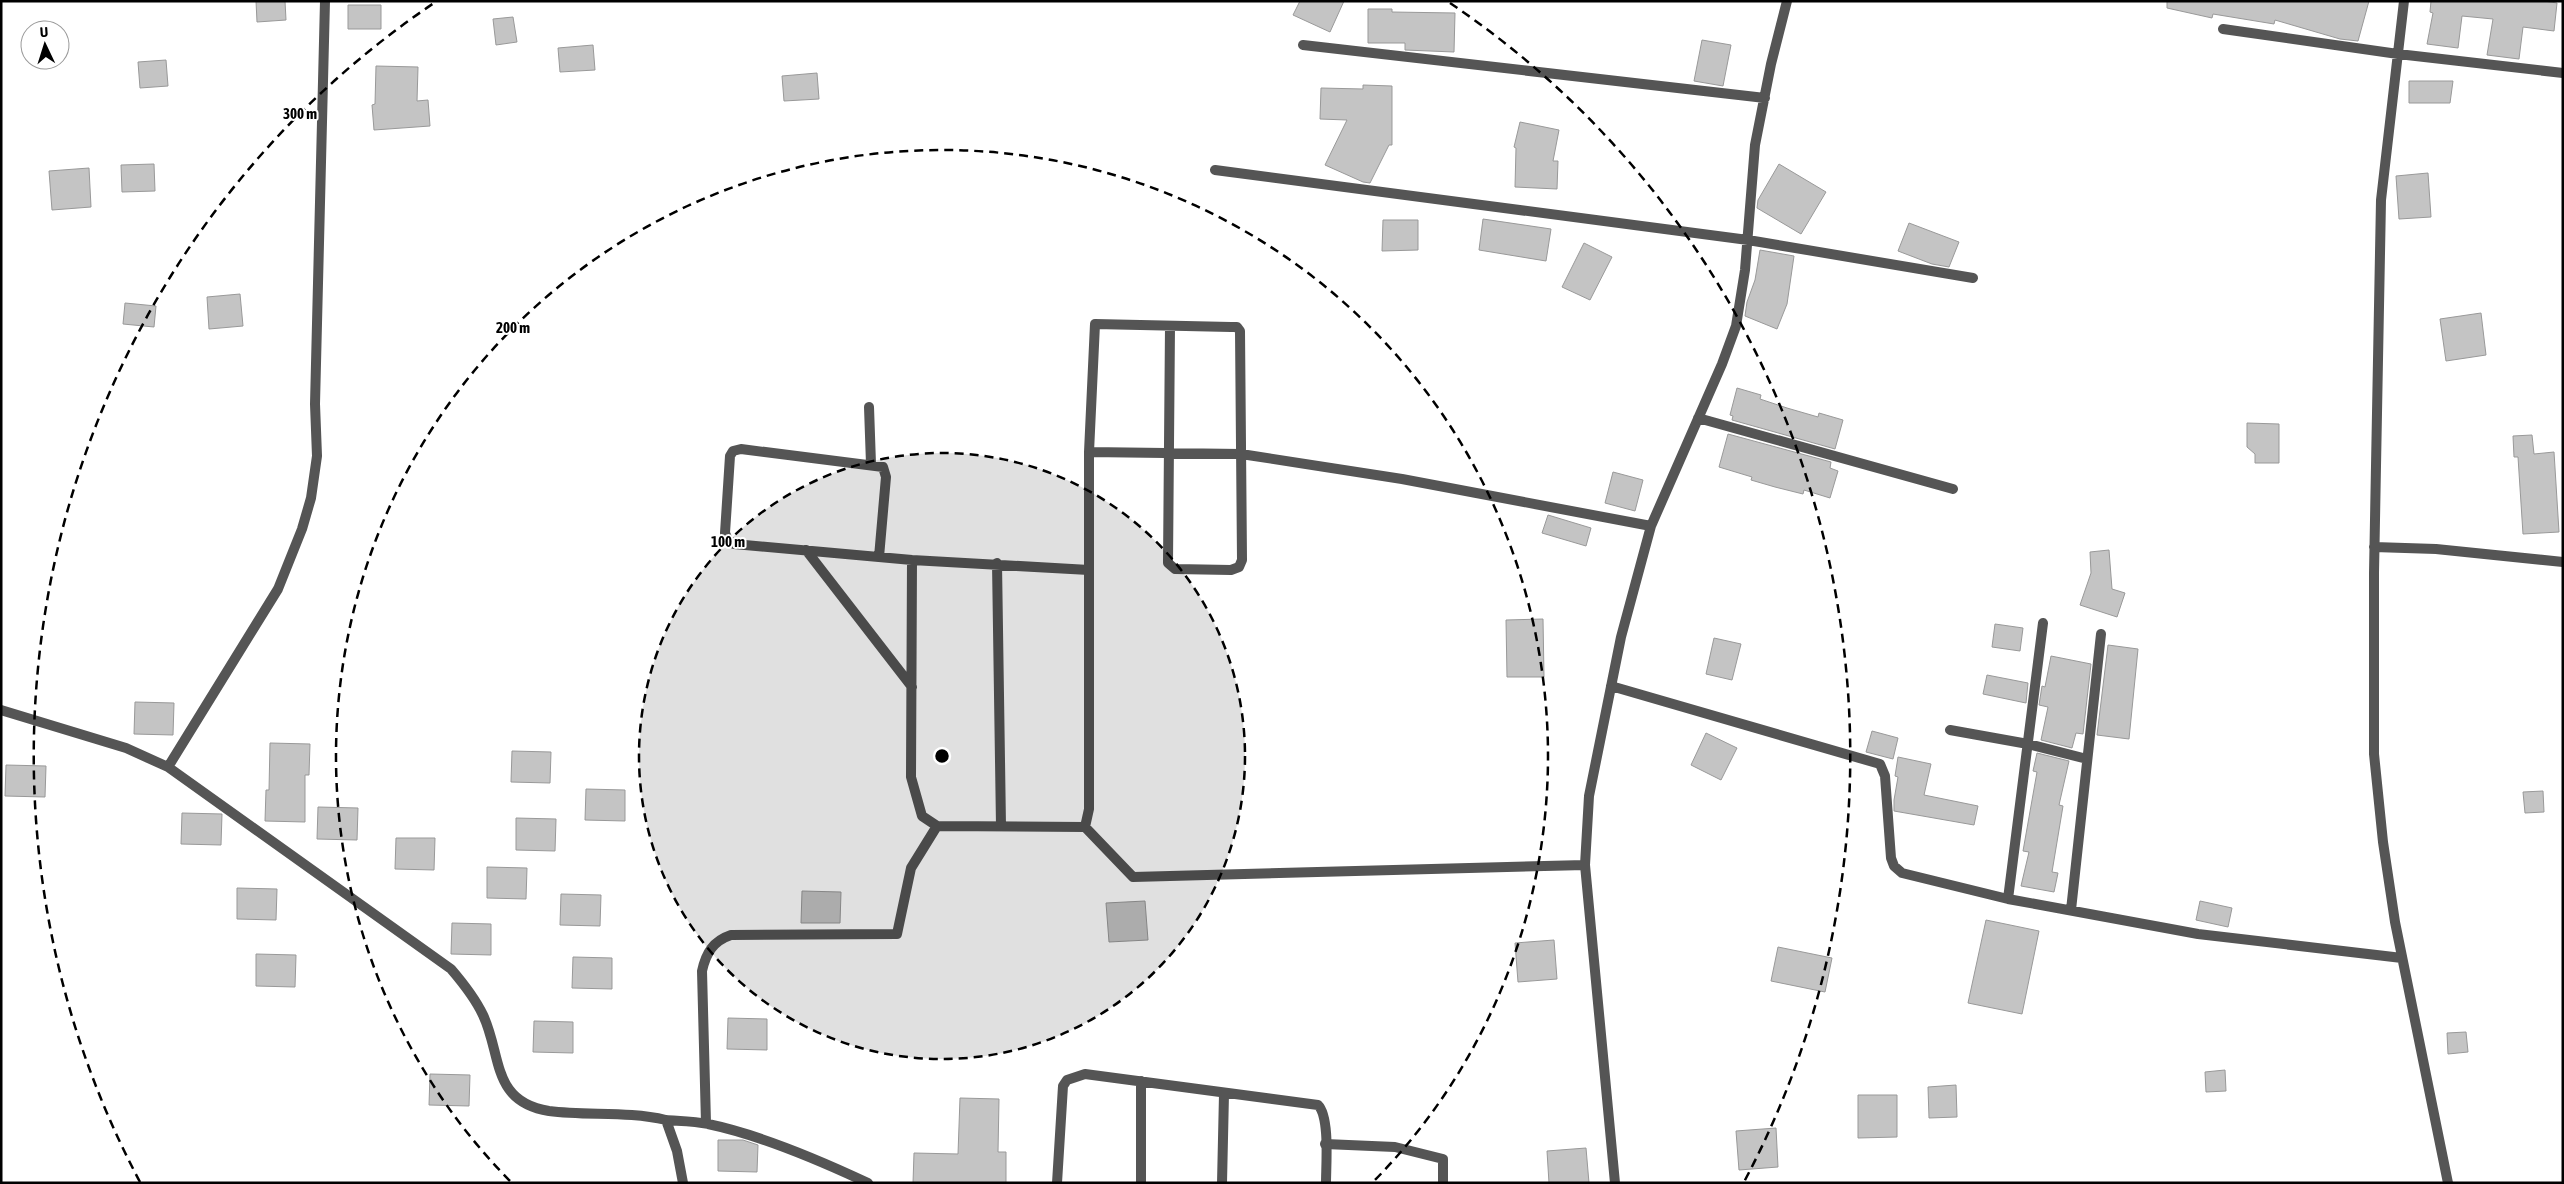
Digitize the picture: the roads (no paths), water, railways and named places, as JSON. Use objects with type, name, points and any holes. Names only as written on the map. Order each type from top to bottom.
[{"type":"street","points":[[168,767],[278,589],[302,529],[310,498],[317,456],[315,395],[325,1]]},
{"type":"street","points":[[1615,1183],[1585,864],[1589,796],[1631,594],[1651,526],[1736,326],[1748,240],[1755,145],[1787,1]]},
{"type":"street","points":[[2404,1],[2381,200],[2374,547],[2374,754],[2383,842],[2402,958],[2448,1183]]},
{"type":"street","points":[[2222,29],[2398,54],[2563,73]]},
{"type":"street","points":[[1303,45],[1765,98]]},
{"type":"street","points":[[1215,170],[1748,240],[1973,278]]},
{"type":"street","points":[[1085,827],[1089,809],[1089,452],[1095,324],[1237,327],[1240,331],[1242,560],[1239,567],[1231,570],[1175,569],[1168,563],[1166,557],[1170,326]]},
{"type":"street","points":[[868,407],[872,464]]},
{"type":"street","points":[[1698,418],[1954,489]]},
{"type":"street","points":[[879,557],[886,477],[883,467],[872,464],[741,448],[733,451],[729,466],[725,533],[728,540],[734,544],[912,560],[997,563],[1089,570]]},
{"type":"street","points":[[1089,452],[1241,454],[1402,480],[1651,526]]},
{"type":"street","points":[[2374,547],[2436,548],[2563,562]]},
{"type":"street","points":[[806,550],[912,687]]},
{"type":"street","points":[[912,560],[912,777],[922,816],[937,826],[1085,827],[1133,877],[1585,864]]},
{"type":"street","points":[[997,563],[1001,826]]},
{"type":"street","points":[[2008,899],[2043,623]]},
{"type":"street","points":[[2071,910],[2101,634]]},
{"type":"street","points":[[1611,686],[1880,764],[1886,776],[1891,858],[1902,873],[2008,899],[2198,934],[2402,958]]},
{"type":"street","points":[[1,710],[126,748],[168,767],[450,969],[469,992],[484,1016],[501,1077],[509,1092],[524,1103],[548,1111],[649,1116],[666,1120],[706,1123],[783,1148],[868,1183]]},
{"type":"street","points":[[1950,730],[2028,744],[2087,759]]},
{"type":"street","points":[[706,1123],[702,971],[705,958],[711,947],[721,938],[731,935],[897,934],[911,868],[937,826]]},
{"type":"street","points":[[1057,1183],[1062,1094],[1066,1080],[1085,1074],[1318,1105],[1324,1115],[1326,1183]]},
{"type":"street","points":[[1141,1081],[1141,1183]]},
{"type":"street","points":[[1222,1183],[1224,1094]]},
{"type":"street","points":[[666,1120],[677,1151],[683,1183]]},
{"type":"street","points":[[1326,1144],[1395,1147],[1443,1159],[1443,1183]]}]
